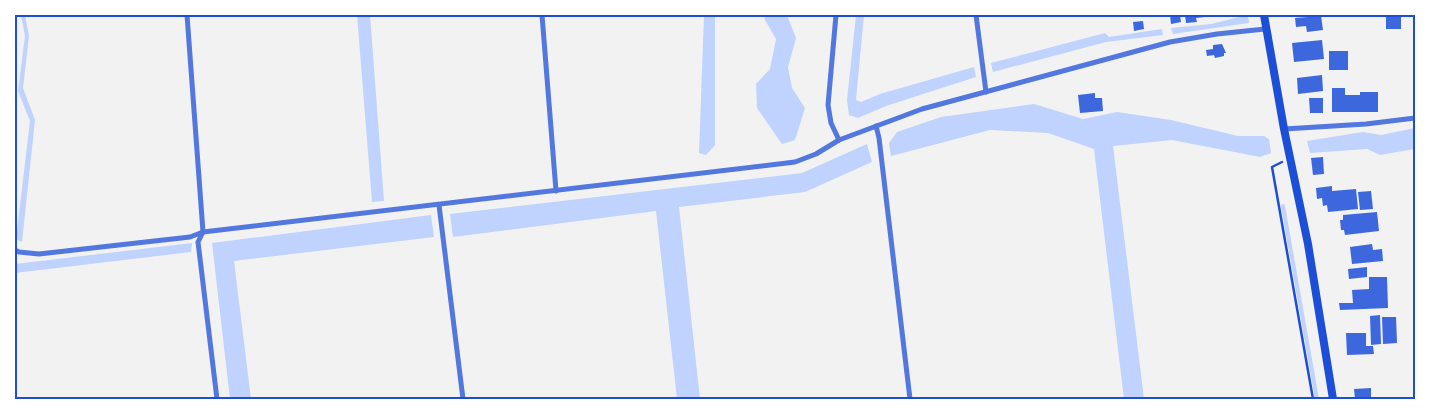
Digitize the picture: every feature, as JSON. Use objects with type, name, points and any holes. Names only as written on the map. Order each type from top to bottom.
[{"type":"main road","points":[[1264,15],[1284,129],[1310,252],[1333,399]]},
{"type":"street","points":[[187,15],[203,232],[198,242],[217,399]]},
{"type":"street","points":[[542,15],[556,191]]},
{"type":"street","points":[[836,15],[828,105],[831,122],[839,140]]},
{"type":"street","points":[[976,15],[986,92]]},
{"type":"street","points":[[15,250],[38,254],[190,237],[203,232],[795,162],[816,154],[839,140],[922,109],[1170,42],[1217,34],[1265,29]]},
{"type":"street","points":[[1284,129],[1415,118]]},
{"type":"street","points":[[876,126],[910,399]]},
{"type":"street","points":[[439,205],[462,399]]},
{"type":"path","points":[[1290,158],[1272,167],[1313,399]]},
{"type":"water","points":[[21,15],[25,15],[29,36],[23,88],[35,120],[22,242],[16,239],[30,121],[18,91],[25,36]]},
{"type":"water","points":[[357,15],[370,15],[384,201],[372,202]]},
{"type":"water","points":[[704,15],[715,15],[715,145],[706,155],[699,153]]},
{"type":"water","points":[[764,15],[787,15],[796,38],[788,67],[792,88],[805,108],[795,140],[782,144],[757,108],[756,84],[770,69],[776,39]]},
{"type":"water","points":[[856,15],[864,15],[856,100],[861,102],[880,94],[974,67],[976,77],[886,106],[858,118],[849,115],[847,100]]},
{"type":"water","points":[[1248,15],[1249,23],[1173,34],[1171,28],[1211,24]]},
{"type":"water","points":[[1162,29],[1163,35],[1106,42],[993,72],[991,63],[1105,33],[1109,37]]},
{"type":"water","points":[[1034,104],[1083,119],[1117,112],[1171,120],[1238,136],[1264,136],[1269,139],[1271,153],[1260,157],[1172,140],[1113,146],[1144,399],[1124,399],[1094,149],[1048,133],[990,130],[891,156],[889,143],[897,132],[941,117]]},
{"type":"water","points":[[1415,128],[1415,149],[1380,155],[1367,149],[1310,153],[1307,141],[1363,132],[1381,135]]},
{"type":"water","points":[[867,144],[872,162],[805,192],[679,207],[700,399],[677,399],[656,211],[453,237],[450,214],[802,173]]},
{"type":"water","points":[[431,215],[434,237],[234,261],[251,399],[230,399],[212,243]]},
{"type":"water","points":[[192,243],[191,252],[15,273],[15,264]]},
{"type":"building","points":[[1170,15],[1180,15],[1181,22],[1171,24]]},
{"type":"building","points":[[1185,15],[1204,15],[1205,17],[1196,18],[1197,22],[1186,23]]},
{"type":"building","points":[[1321,16],[1323,30],[1307,32],[1306,26],[1296,27],[1295,18]]},
{"type":"building","points":[[1386,17],[1401,17],[1401,29],[1386,29]]},
{"type":"building","points":[[1143,21],[1144,29],[1134,31],[1133,22]]},
{"type":"building","points":[[1322,40],[1324,59],[1294,62],[1292,43]]},
{"type":"building","points":[[1222,44],[1226,53],[1224,53],[1224,56],[1215,58],[1214,55],[1207,56],[1206,50],[1213,49],[1213,45]]},
{"type":"building","points":[[1329,51],[1348,51],[1348,70],[1329,70]]},
{"type":"building","points":[[1322,75],[1323,91],[1298,94],[1297,78]]},
{"type":"building","points":[[1332,88],[1345,88],[1345,95],[1360,95],[1360,92],[1378,92],[1378,112],[1332,112]]},
{"type":"building","points":[[1095,93],[1095,98],[1102,98],[1103,111],[1080,113],[1078,95]]},
{"type":"building","points":[[1309,98],[1323,98],[1323,113],[1310,113]]},
{"type":"building","points":[[1323,157],[1324,174],[1313,175],[1311,158]]},
{"type":"building","points":[[1332,186],[1332,191],[1356,189],[1358,209],[1328,212],[1327,205],[1323,206],[1322,198],[1317,199],[1316,188]]},
{"type":"building","points":[[1371,191],[1373,209],[1360,210],[1358,192]]},
{"type":"building","points":[[1377,212],[1379,231],[1345,235],[1344,230],[1341,230],[1340,220],[1343,220],[1343,215]]},
{"type":"building","points":[[1372,244],[1373,250],[1382,249],[1383,261],[1352,264],[1350,247]]},
{"type":"building","points":[[1367,267],[1367,277],[1349,279],[1348,269]]},
{"type":"building","points":[[1369,277],[1387,277],[1388,308],[1340,310],[1339,303],[1353,303],[1352,290],[1369,289]]},
{"type":"building","points":[[1380,315],[1381,344],[1371,345],[1370,316]]},
{"type":"building","points":[[1382,317],[1396,317],[1397,343],[1383,344]]},
{"type":"building","points":[[1346,333],[1366,333],[1366,346],[1373,346],[1374,354],[1347,355]]},
{"type":"building","points":[[1371,388],[1371,399],[1355,399],[1354,389]]},
{"type":"waterway","points":[[1283,206],[1317,399]]}]
